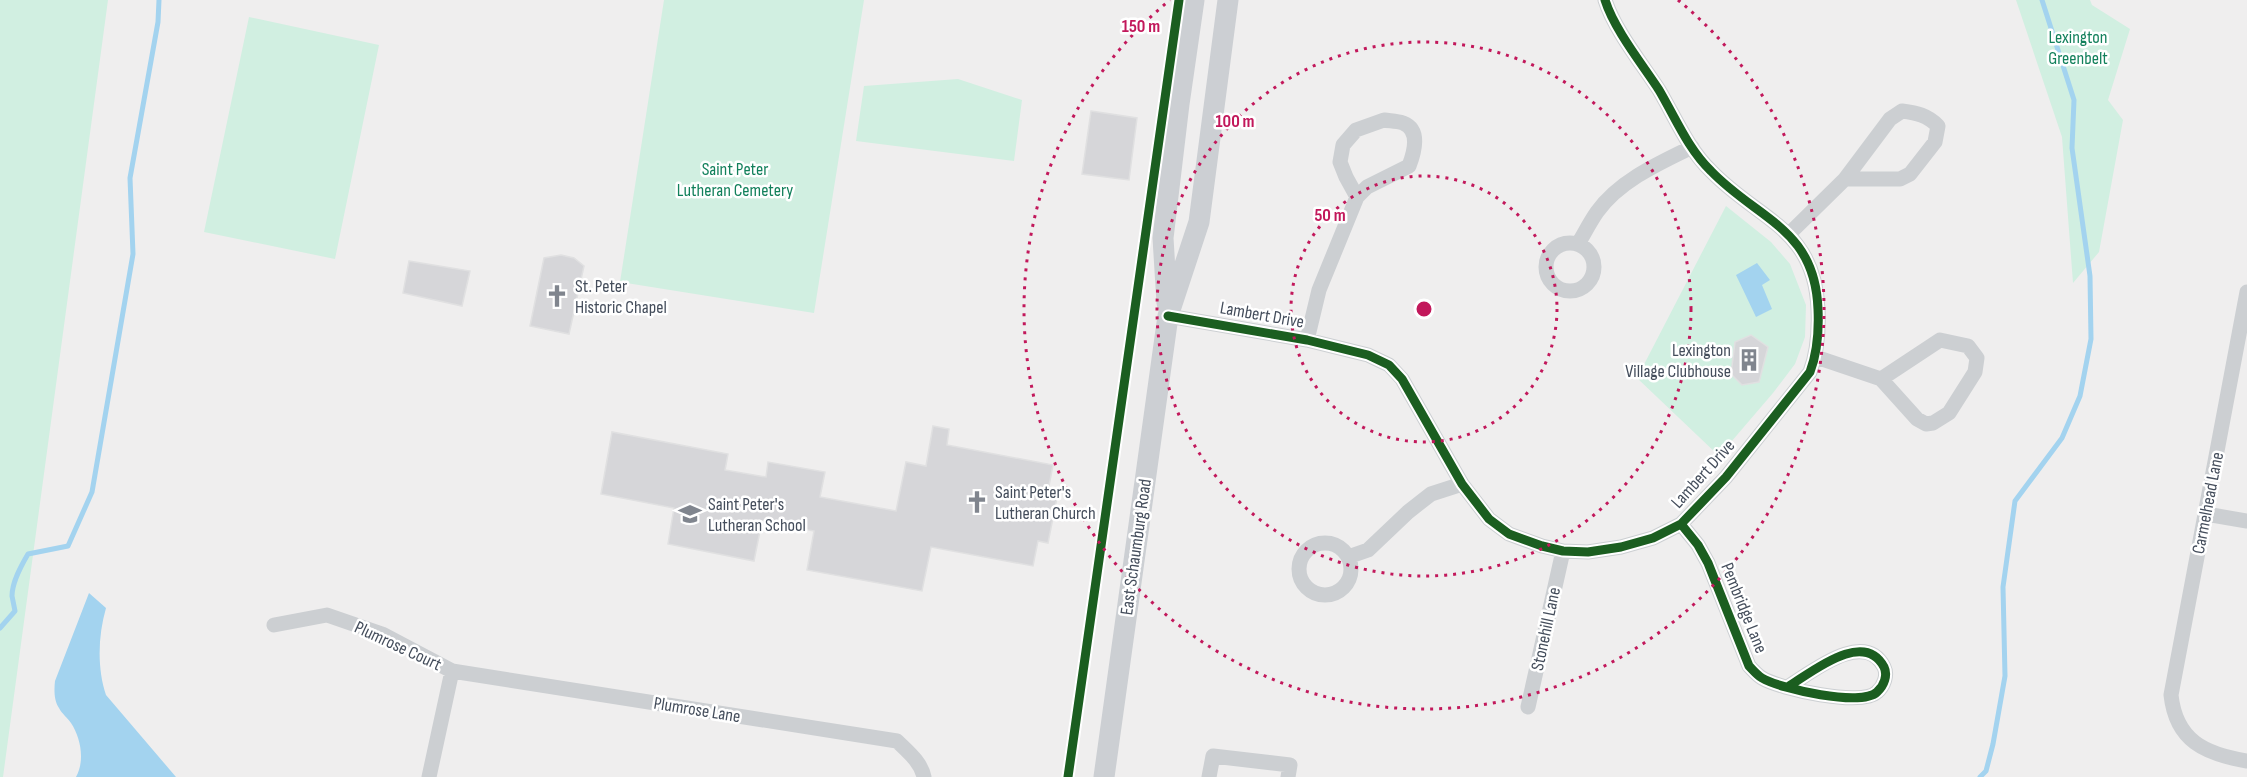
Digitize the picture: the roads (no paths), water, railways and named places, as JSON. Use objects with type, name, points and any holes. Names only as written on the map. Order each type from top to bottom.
[{"type":"main road","name":"East Schaumburg Road","points":[[1168,316],[1163,238],[1194,0]]},
{"type":"main road","name":"East Schaumburg Road","points":[[1104,777],[1168,316],[1199,222],[1228,0]]},
{"type":"street","name":"Lambert Drive","points":[[1168,316],[1307,340],[1368,355],[1389,365],[1402,379],[1462,484],[1488,519],[1509,534],[1563,551],[1588,552],[1621,547],[1653,538],[1681,524],[1726,477],[1810,372],[1816,357],[1819,326],[1817,288],[1805,255],[1789,234],[1711,171],[1692,147],[1628,44],[1605,0]]},
{"type":"street","points":[[1789,234],[1845,179],[1890,118],[1902,111],[1930,118],[1938,126],[1935,142],[1910,174],[1900,179],[1886,181],[1845,179]]},
{"type":"street","points":[[1307,340],[1319,290],[1357,197],[1366,187],[1409,166],[1415,152],[1414,134],[1405,124],[1384,120],[1356,130],[1343,145],[1340,162],[1357,197]]},
{"type":"street","points":[[1578,244],[1597,211],[1623,185],[1692,147]]},
{"type":"street","name":"Carmelhead Lane","points":[[2247,292],[2171,695],[2173,714],[2185,734],[2204,749],[2247,761]]},
{"type":"street","points":[[1816,357],[1881,379],[1917,419],[1926,424],[1933,423],[1949,413],[1975,372],[1977,358],[1968,346],[1940,340],[1881,379]]},
{"type":"street","points":[[1348,556],[1368,550],[1408,512],[1431,494],[1462,484]]},
{"type":"street","points":[[2206,514],[2247,521]]},
{"type":"street","name":"Pembridge Lane","points":[[1681,524],[1698,545],[1708,563],[1749,666],[1760,678],[1812,693],[1860,699],[1878,692],[1884,683],[1886,671],[1880,660],[1870,653],[1858,651],[1841,654],[1789,686]]},
{"type":"street","name":"Stonehill Lane","points":[[1528,707],[1563,551]]},
{"type":"street","name":"Plumrose Court","points":[[274,625],[327,615],[382,634],[453,671]]},
{"type":"street","points":[[429,777],[453,671]]},
{"type":"street","name":"Plumrose Lane","points":[[453,671],[897,741],[912,755],[922,769],[924,777]]},
{"type":"street","points":[[1209,777],[1213,756],[1290,765],[1288,777]]},
{"type":"water","points":[[1757,263],[1770,280],[1762,285],[1772,309],[1756,317],[1736,275]]},
{"type":"water","points":[[89,593],[106,608],[101,630],[100,652],[101,674],[106,695],[176,777],[76,777],[81,757],[79,742],[71,723],[57,705],[55,681]]},
{"type":"waterway","points":[[0,628],[15,611],[12,596],[14,585],[28,554],[68,546],[92,492],[133,254],[130,178],[158,22],[159,0]]},
{"type":"waterway","points":[[1980,777],[1986,771],[1993,744],[2005,676],[2003,587],[2015,501],[2062,438],[2080,396],[2091,339],[2090,276],[2072,148],[2074,100],[2042,0]]},
{"type":"place","name":"St. Peter Historic Chapel","points":[[557,296]]},
{"type":"place","name":"Lexington Village Clubhouse","points":[[1749,360]]},
{"type":"place","name":"Saint Peter's Lutheran Church","points":[[977,502]]},
{"type":"place","name":"Saint Peter's Lutheran School","points":[[690,514]]},
{"type":"park label","name":"Lexington Greenbelt","points":[[2078,47]]},
{"type":"park label","name":"Saint Peter Lutheran Cemetery","points":[[735,180]]}]
